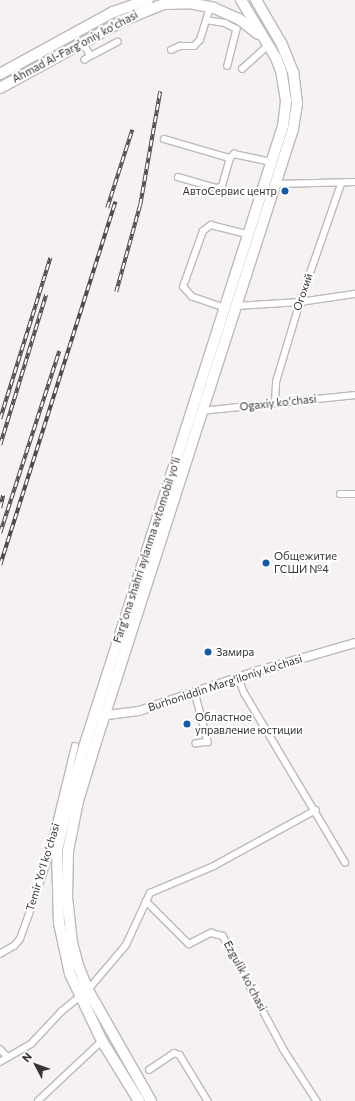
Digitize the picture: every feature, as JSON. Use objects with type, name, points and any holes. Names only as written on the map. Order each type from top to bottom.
[{"type":"highway","points":[[113,12],[131,0]]},
{"type":"highway","name":"Ahmad Al-Farg'oniy ko'chasi","points":[[0,74],[113,12],[148,0]]},
{"type":"highway","name":"Ahmad Al-Farg'oniy ko'chasi","points":[[0,88],[124,20],[160,4],[174,0]]},
{"type":"highway","name":"Fargʻona shahri aylanma avtomobil yoʻli","points":[[151,1101],[88,990],[72,943],[66,872],[71,829],[99,716],[224,308],[283,126],[286,101],[281,71],[269,44],[241,0]]},
{"type":"highway","name":"Fargʻona shahri aylanma avtomobil yoʻli","points":[[139,1101],[102,1041],[78,996],[70,974],[59,923],[57,851],[69,798],[99,716],[236,306],[293,130],[297,103],[294,72],[288,58],[256,0]]},
{"type":"highway","points":[[263,0],[265,16]]},
{"type":"highway","points":[[160,4],[189,3],[210,7],[239,19],[269,44]]},
{"type":"street","points":[[171,50],[180,46],[194,46],[200,40],[210,7]]},
{"type":"street","points":[[206,20],[226,23],[237,29],[228,66]]},
{"type":"street","points":[[84,60],[117,42]]},
{"type":"street","points":[[83,43],[91,56]]},
{"type":"street","points":[[242,69],[269,44]]},
{"type":"street","points":[[164,139],[230,158]]},
{"type":"street","points":[[178,177],[217,188],[222,186],[230,158],[234,154],[271,162]]},
{"type":"street","points":[[276,184],[341,184],[355,182]]},
{"type":"street","name":"Огохий","points":[[275,403],[276,382],[300,302],[341,184]]},
{"type":"street","points":[[224,308],[192,297],[183,287],[202,231],[210,225],[248,234]]},
{"type":"street","points":[[236,306],[300,302],[355,294]]},
{"type":"street","name":"Ogaxiy koʻchasi","points":[[201,411],[355,396]]},
{"type":"street","points":[[340,494],[355,494]]},
{"type":"street","name":"Burhoniddin Marg'iloniy ko'chasi","points":[[99,716],[139,711],[238,677],[355,643]]},
{"type":"street","points":[[238,677],[245,694],[316,810],[345,862]]},
{"type":"street","points":[[195,692],[208,742],[196,744]]},
{"type":"street","name":"Temir Yoʻl koʻchasi","points":[[0,954],[14,946],[20,939],[27,920],[46,865],[75,746]]},
{"type":"street","points":[[0,1062],[31,1044],[78,996],[88,990],[126,945],[150,893],[214,866],[316,810]]},
{"type":"street","name":"Ezgulik koʻchasi","points":[[146,901],[189,944],[211,933],[223,936],[284,1050],[318,1101]]},
{"type":"street","points":[[38,1101],[102,1041]]},
{"type":"street","points":[[0,1049],[8,1057]]},
{"type":"street","points":[[149,1070],[174,1053],[180,1055],[208,1101]]},
{"type":"railway","points":[[116,292],[140,205],[160,92]]},
{"type":"railway","points":[[107,208],[132,130]]},
{"type":"railway","points":[[0,565],[115,202]]},
{"type":"railway","points":[[0,419],[50,258]]},
{"type":"railway","points":[[0,445],[46,295]]},
{"type":"railway","points":[[0,533],[59,351]]},
{"type":"railway","points":[[0,508],[3,495]]},
{"type":"place","name":"АвтоСервис центр","points":[[285,191]]},
{"type":"place","name":"Общежитие ГСШИ №4","points":[[266,563]]},
{"type":"place","name":"Замира","points":[[208,652]]},
{"type":"place","name":"Областное управление юстиции","points":[[187,724]]}]
